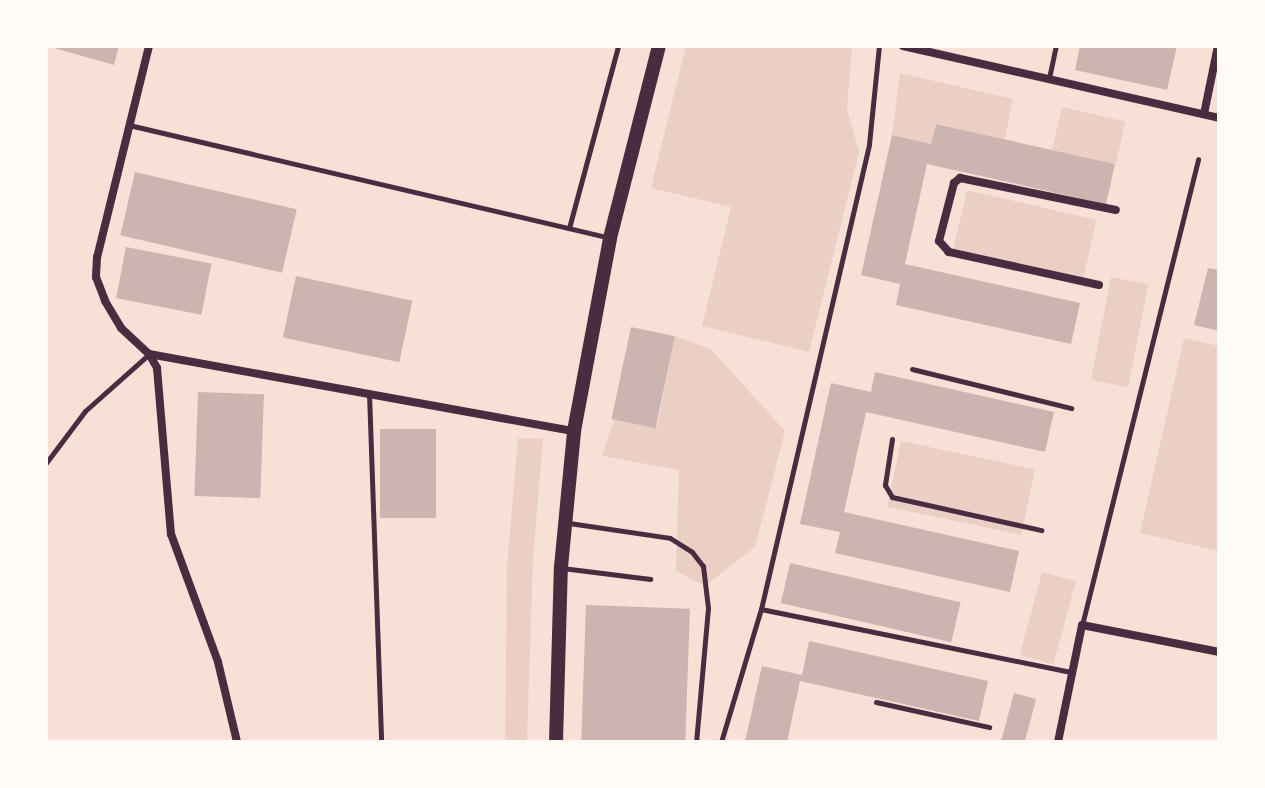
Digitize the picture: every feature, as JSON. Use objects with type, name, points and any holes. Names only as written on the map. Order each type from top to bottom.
[{"type":"main road","points":[[556,742],[561,567],[574,431],[610,238],[659,46]]},
{"type":"street","points":[[149,46],[97,257],[96,277],[121,328],[149,354],[157,368],[171,534],[218,662],[237,742]]},
{"type":"street","points":[[903,46],[1219,118]]},
{"type":"street","points":[[1204,114],[1218,46]]},
{"type":"street","points":[[1099,285],[949,252],[939,241],[954,183],[960,178],[1116,210]]},
{"type":"street","points":[[149,354],[574,431]]},
{"type":"street","points":[[1058,742],[1082,625],[1219,652]]},
{"type":"lane","points":[[569,228],[618,46]]},
{"type":"lane","points":[[721,742],[761,609],[869,144],[879,46]]},
{"type":"lane","points":[[1049,78],[1056,46]]},
{"type":"lane","points":[[129,125],[610,238]]},
{"type":"lane","points":[[1082,625],[1198,159]]},
{"type":"lane","points":[[46,463],[85,411],[149,354]]},
{"type":"lane","points":[[912,369],[1071,408]]},
{"type":"lane","points":[[369,392],[381,742]]},
{"type":"lane","points":[[892,439],[885,485],[892,497],[1041,530]]},
{"type":"lane","points":[[565,523],[670,538],[692,552],[703,566],[708,608],[696,742]]},
{"type":"lane","points":[[561,567],[650,579]]},
{"type":"lane","points":[[761,609],[1071,672]]},
{"type":"lane","points":[[876,702],[989,727]]},
{"type":"shaded area","points":[[686,46],[852,46],[847,109],[859,152],[809,352],[702,326],[731,207],[651,188]]},
{"type":"shaded area","points":[[900,73],[1013,99],[1005,139],[936,124],[931,144],[892,135]]},
{"type":"shaded area","points":[[1062,107],[1125,122],[1115,164],[1052,150]]},
{"type":"shaded area","points":[[967,190],[1097,220],[1082,284],[952,254]]},
{"type":"shaded area","points":[[1111,277],[1148,284],[1128,387],[1091,380]]},
{"type":"shaded area","points":[[675,336],[711,349],[785,431],[755,547],[705,586],[676,571],[679,470],[602,456],[614,419],[657,427]]},
{"type":"shaded area","points":[[1184,338],[1219,346],[1219,551],[1140,533]]},
{"type":"shaded area","points":[[518,438],[543,439],[533,559],[527,742],[505,742],[507,567]]},
{"type":"shaded area","points":[[901,441],[1035,469],[1021,535],[887,507]]},
{"type":"shaded area","points":[[1042,572],[1076,581],[1054,664],[1020,655]]},
{"type":"building","points":[[47,46],[119,46],[114,65]]},
{"type":"building","points":[[1080,46],[1177,46],[1167,90],[1075,70]]},
{"type":"building","points":[[936,124],[1115,164],[1106,204],[927,164],[905,264],[1080,303],[1071,344],[896,305],[900,284],[861,275],[892,135],[931,144]]},
{"type":"building","points":[[135,172],[297,209],[282,273],[120,235]]},
{"type":"building","points":[[126,247],[211,264],[201,315],[116,298]]},
{"type":"building","points":[[1208,268],[1219,270],[1219,331],[1194,325]]},
{"type":"building","points":[[296,276],[412,301],[399,362],[283,338]]},
{"type":"building","points":[[631,327],[675,336],[655,428],[611,419]]},
{"type":"building","points":[[875,372],[1054,412],[1045,452],[866,412],[844,512],[1019,551],[1010,592],[835,553],[840,532],[800,524],[831,383],[871,392]]},
{"type":"building","points":[[198,392],[264,394],[260,498],[194,496]]},
{"type":"building","points":[[380,429],[436,429],[436,518],[380,518]]},
{"type":"building","points":[[790,563],[961,602],[951,642],[781,603]]},
{"type":"building","points":[[586,605],[690,609],[685,742],[581,742]]},
{"type":"building","points":[[809,641],[988,681],[979,721],[800,681],[787,742],[745,742],[762,666],[802,675]]},
{"type":"building","points":[[1014,693],[1036,699],[1025,742],[1001,741]]}]
